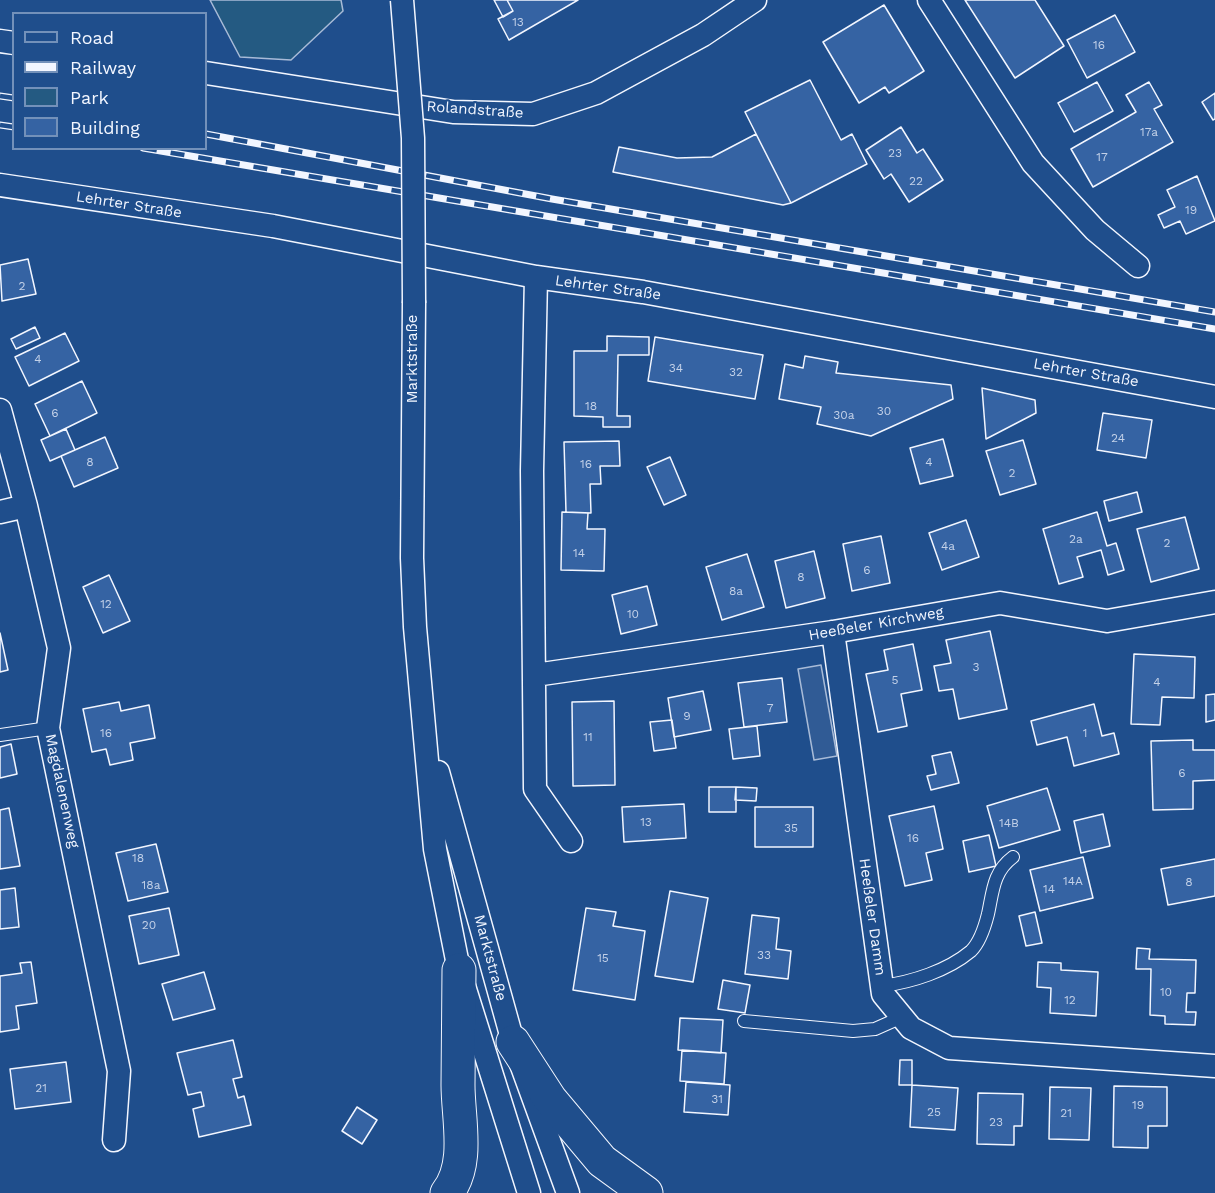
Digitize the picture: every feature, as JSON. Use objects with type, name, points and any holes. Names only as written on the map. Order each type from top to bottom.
[{"type":"main road","points":[[447,1193],[455,1183],[461,1140],[458,1089],[459,970]]},
{"type":"main road","points":[[513,1042],[550,1099],[602,1161],[646,1193]]},
{"type":"street","name":"Marktstraße","points":[[402,0],[413,138],[412,558],[435,849],[459,970],[529,1193]]},
{"type":"street","name":"Rolandstraße","points":[[207,73],[453,111],[533,114],[596,93],[703,35],[755,0]]},
{"type":"street","points":[[929,0],[1033,164],[1095,230],[1138,266]]},
{"type":"street","name":"Lehrter Straße","points":[[0,185],[273,226],[536,277],[644,292],[1215,396]]},
{"type":"street","points":[[536,277],[532,471],[535,789],[571,841]]},
{"type":"street","name":"Magdalenenweg","points":[[0,410],[26,506],[59,648],[48,728],[119,1071],[114,1140]]},
{"type":"street","points":[[0,512],[26,506]]},
{"type":"street","name":"Heeßeler Kirchweg","points":[[535,675],[833,632],[1000,603],[1107,621],[1215,602]]},
{"type":"street","name":"Heeßeler Damm","points":[[833,632],[883,994],[910,1028],[949,1048],[1215,1066]]},
{"type":"street","name":"Marktstraße","points":[[423,719],[513,1042],[568,1193]]},
{"type":"lane","points":[[0,735],[48,728]]},
{"type":"lane","points":[[882,986],[921,977],[948,965],[972,950],[984,929],[996,879],[1003,865],[1013,857]]},
{"type":"lane","points":[[744,1022],[853,1031],[875,1029],[902,1017]]},
{"type":"green space","points":[[210,0],[341,0],[343,11],[291,60],[240,57]]},
{"type":"shaded area","points":[[821,665],[837,756],[814,760],[798,669]]},
{"type":"building","points":[[494,0],[507,0],[513,11],[503,17]]},
{"type":"building","points":[[507,0],[578,0],[509,40],[498,19],[513,11]]},
{"type":"building","points":[[965,0],[1035,0],[1064,46],[1015,78]]},
{"type":"building","points":[[884,5],[924,71],[889,93],[885,87],[859,103],[823,42]]},
{"type":"building","points":[[1115,15],[1135,52],[1087,78],[1067,40]]},
{"type":"building","points":[[810,80],[841,140],[852,134],[867,164],[791,203],[745,112]]},
{"type":"building","points":[[1097,82],[1113,111],[1074,132],[1058,103]]},
{"type":"building","points":[[1149,82],[1162,105],[1154,109],[1173,142],[1093,187],[1071,149],[1136,112],[1126,95]]},
{"type":"building","points":[[1215,93],[1215,119],[1213,120],[1202,102]]},
{"type":"building","points":[[901,127],[917,153],[923,149],[943,180],[909,202],[891,174],[884,179],[866,150]]},
{"type":"building","points":[[756,134],[791,203],[783,205],[613,172],[619,147],[677,158],[712,157]]},
{"type":"building","points":[[1197,176],[1215,221],[1186,234],[1180,221],[1164,228],[1158,215],[1175,207],[1167,190]]},
{"type":"building","points":[[28,259],[36,294],[2,301],[0,265]]},
{"type":"building","points":[[35,327],[40,338],[16,349],[11,339]]},
{"type":"building","points":[[65,333],[79,361],[29,386],[15,357]]},
{"type":"building","points":[[607,336],[649,337],[649,355],[618,355],[617,416],[630,416],[630,427],[603,427],[603,417],[574,416],[574,351],[607,351]]},
{"type":"building","points":[[655,337],[763,355],[755,399],[648,381]]},
{"type":"building","points":[[805,356],[838,362],[836,373],[951,385],[953,399],[871,436],[817,424],[821,407],[779,399],[785,364],[803,368]]},
{"type":"building","points":[[82,381],[97,413],[50,436],[35,404]]},
{"type":"building","points":[[982,388],[1035,400],[1036,413],[986,439]]},
{"type":"building","points":[[1103,413],[1152,420],[1146,458],[1097,450]]},
{"type":"building","points":[[66,429],[75,450],[50,461],[41,440]]},
{"type":"building","points":[[105,437],[118,468],[74,487],[61,456]]},
{"type":"building","points":[[943,439],[953,476],[920,484],[910,448]]},
{"type":"building","points":[[1023,440],[1036,484],[1000,495],[986,451]]},
{"type":"building","points":[[619,441],[620,466],[600,466],[601,484],[590,484],[591,513],[566,512],[564,442]]},
{"type":"building","points":[[670,457],[686,495],[664,505],[647,467]]},
{"type":"building","points":[[1137,492],[1142,512],[1109,521],[1104,501]]},
{"type":"building","points":[[562,512],[588,513],[587,529],[605,529],[604,571],[561,570]]},
{"type":"building","points":[[1097,512],[1107,546],[1116,543],[1124,570],[1108,575],[1101,550],[1077,557],[1083,577],[1059,584],[1043,529]]},
{"type":"building","points":[[1185,517],[1199,569],[1151,582],[1137,529]]},
{"type":"building","points":[[966,520],[979,557],[942,570],[929,533]]},
{"type":"building","points":[[881,536],[890,583],[852,591],[843,544]]},
{"type":"building","points":[[814,551],[825,598],[786,608],[775,561]]},
{"type":"building","points":[[747,554],[764,607],[722,620],[706,567]]},
{"type":"building","points":[[109,575],[130,621],[103,633],[83,587]]},
{"type":"building","points":[[647,586],[657,625],[621,634],[612,595]]},
{"type":"building","points":[[990,631],[1007,709],[959,719],[953,689],[939,691],[934,666],[951,663],[946,640]]},
{"type":"building","points":[[0,633],[8,670],[0,672]]},
{"type":"building","points":[[913,644],[922,690],[901,694],[907,726],[878,732],[866,674],[888,670],[884,650]]},
{"type":"building","points":[[1134,654],[1195,657],[1194,698],[1162,697],[1160,725],[1131,724]]},
{"type":"building","points":[[782,678],[787,722],[744,727],[738,683]]},
{"type":"building","points":[[703,691],[711,730],[674,737],[668,698]]},
{"type":"building","points":[[1215,694],[1215,720],[1206,722],[1206,695]]},
{"type":"building","points":[[614,701],[615,785],[573,786],[572,702]]},
{"type":"building","points":[[119,702],[121,711],[149,705],[155,738],[130,743],[133,760],[110,765],[106,749],[92,752],[83,709]]},
{"type":"building","points":[[1094,704],[1102,736],[1114,733],[1119,754],[1074,766],[1067,737],[1037,745],[1031,721]]},
{"type":"building","points":[[672,720],[676,748],[654,751],[650,722]]},
{"type":"building","points":[[757,726],[760,756],[733,759],[729,729]]},
{"type":"building","points":[[1193,740],[1193,750],[1215,750],[1215,780],[1193,781],[1193,809],[1153,810],[1151,741]]},
{"type":"building","points":[[11,744],[17,774],[0,778],[0,747]]},
{"type":"building","points":[[951,752],[959,783],[931,790],[927,776],[936,774],[932,756]]},
{"type":"building","points":[[709,787],[736,787],[736,812],[709,812]]},
{"type":"building","points":[[736,787],[757,788],[756,801],[735,800]]},
{"type":"building","points":[[1047,788],[1060,830],[999,848],[987,806]]},
{"type":"building","points":[[684,804],[686,838],[624,842],[622,807]]},
{"type":"building","points":[[934,806],[943,849],[926,853],[932,880],[905,886],[889,816]]},
{"type":"building","points":[[755,807],[813,807],[813,847],[755,847]]},
{"type":"building","points":[[9,808],[20,866],[0,869],[0,810]]},
{"type":"building","points":[[1103,814],[1110,846],[1081,853],[1074,821]]},
{"type":"building","points":[[989,835],[996,866],[969,872],[963,841]]},
{"type":"building","points":[[156,844],[168,892],[128,901],[116,853]]},
{"type":"building","points":[[1083,857],[1093,898],[1040,911],[1030,870]]},
{"type":"building","points":[[1215,859],[1215,896],[1168,905],[1161,869]]},
{"type":"building","points":[[15,888],[19,927],[0,929],[0,890]]},
{"type":"building","points":[[670,891],[708,898],[693,982],[655,976]]},
{"type":"building","points":[[169,908],[179,955],[139,964],[129,916]]},
{"type":"building","points":[[586,908],[616,912],[613,926],[645,931],[635,1000],[573,990]]},
{"type":"building","points":[[1035,912],[1042,943],[1026,946],[1019,916]]},
{"type":"building","points":[[752,915],[779,918],[776,949],[791,951],[788,979],[745,974]]},
{"type":"building","points":[[1137,948],[1150,949],[1149,959],[1196,960],[1195,993],[1187,993],[1186,1012],[1196,1012],[1195,1025],[1165,1024],[1165,1016],[1150,1015],[1151,969],[1136,969]]},
{"type":"building","points":[[31,962],[37,1003],[16,1006],[19,1029],[0,1032],[0,976],[22,973],[20,963]]},
{"type":"building","points":[[1038,962],[1061,963],[1061,970],[1098,972],[1096,1016],[1050,1013],[1051,988],[1037,987]]},
{"type":"building","points":[[204,972],[215,1009],[173,1020],[162,984]]},
{"type":"building","points":[[723,980],[750,985],[745,1013],[718,1009]]},
{"type":"building","points":[[680,1018],[723,1020],[721,1053],[678,1050]]},
{"type":"building","points":[[233,1040],[242,1077],[233,1079],[238,1098],[244,1096],[251,1125],[199,1137],[193,1109],[204,1106],[201,1092],[188,1095],[177,1053]]},
{"type":"building","points":[[682,1050],[726,1053],[724,1084],[680,1081]]},
{"type":"building","points":[[900,1060],[912,1060],[912,1085],[899,1085]]},
{"type":"building","points":[[66,1062],[71,1102],[15,1109],[10,1069]]},
{"type":"building","points":[[686,1082],[730,1085],[728,1115],[684,1112]]},
{"type":"building","points":[[912,1085],[958,1088],[955,1130],[910,1127]]},
{"type":"building","points":[[1114,1086],[1167,1087],[1167,1126],[1148,1126],[1148,1148],[1113,1147]]},
{"type":"building","points":[[1050,1087],[1091,1088],[1089,1140],[1049,1139]]},
{"type":"building","points":[[978,1093],[1023,1094],[1022,1126],[1014,1126],[1014,1145],[977,1144]]},
{"type":"building","points":[[357,1107],[377,1120],[362,1144],[342,1131]]},
{"type":"railway","points":[[0,96],[12,98]]},
{"type":"railway","points":[[0,125],[12,127]]},
{"type":"railway","points":[[207,134],[552,199],[1215,312]]},
{"type":"railway","points":[[155,150],[1215,329]]}]
